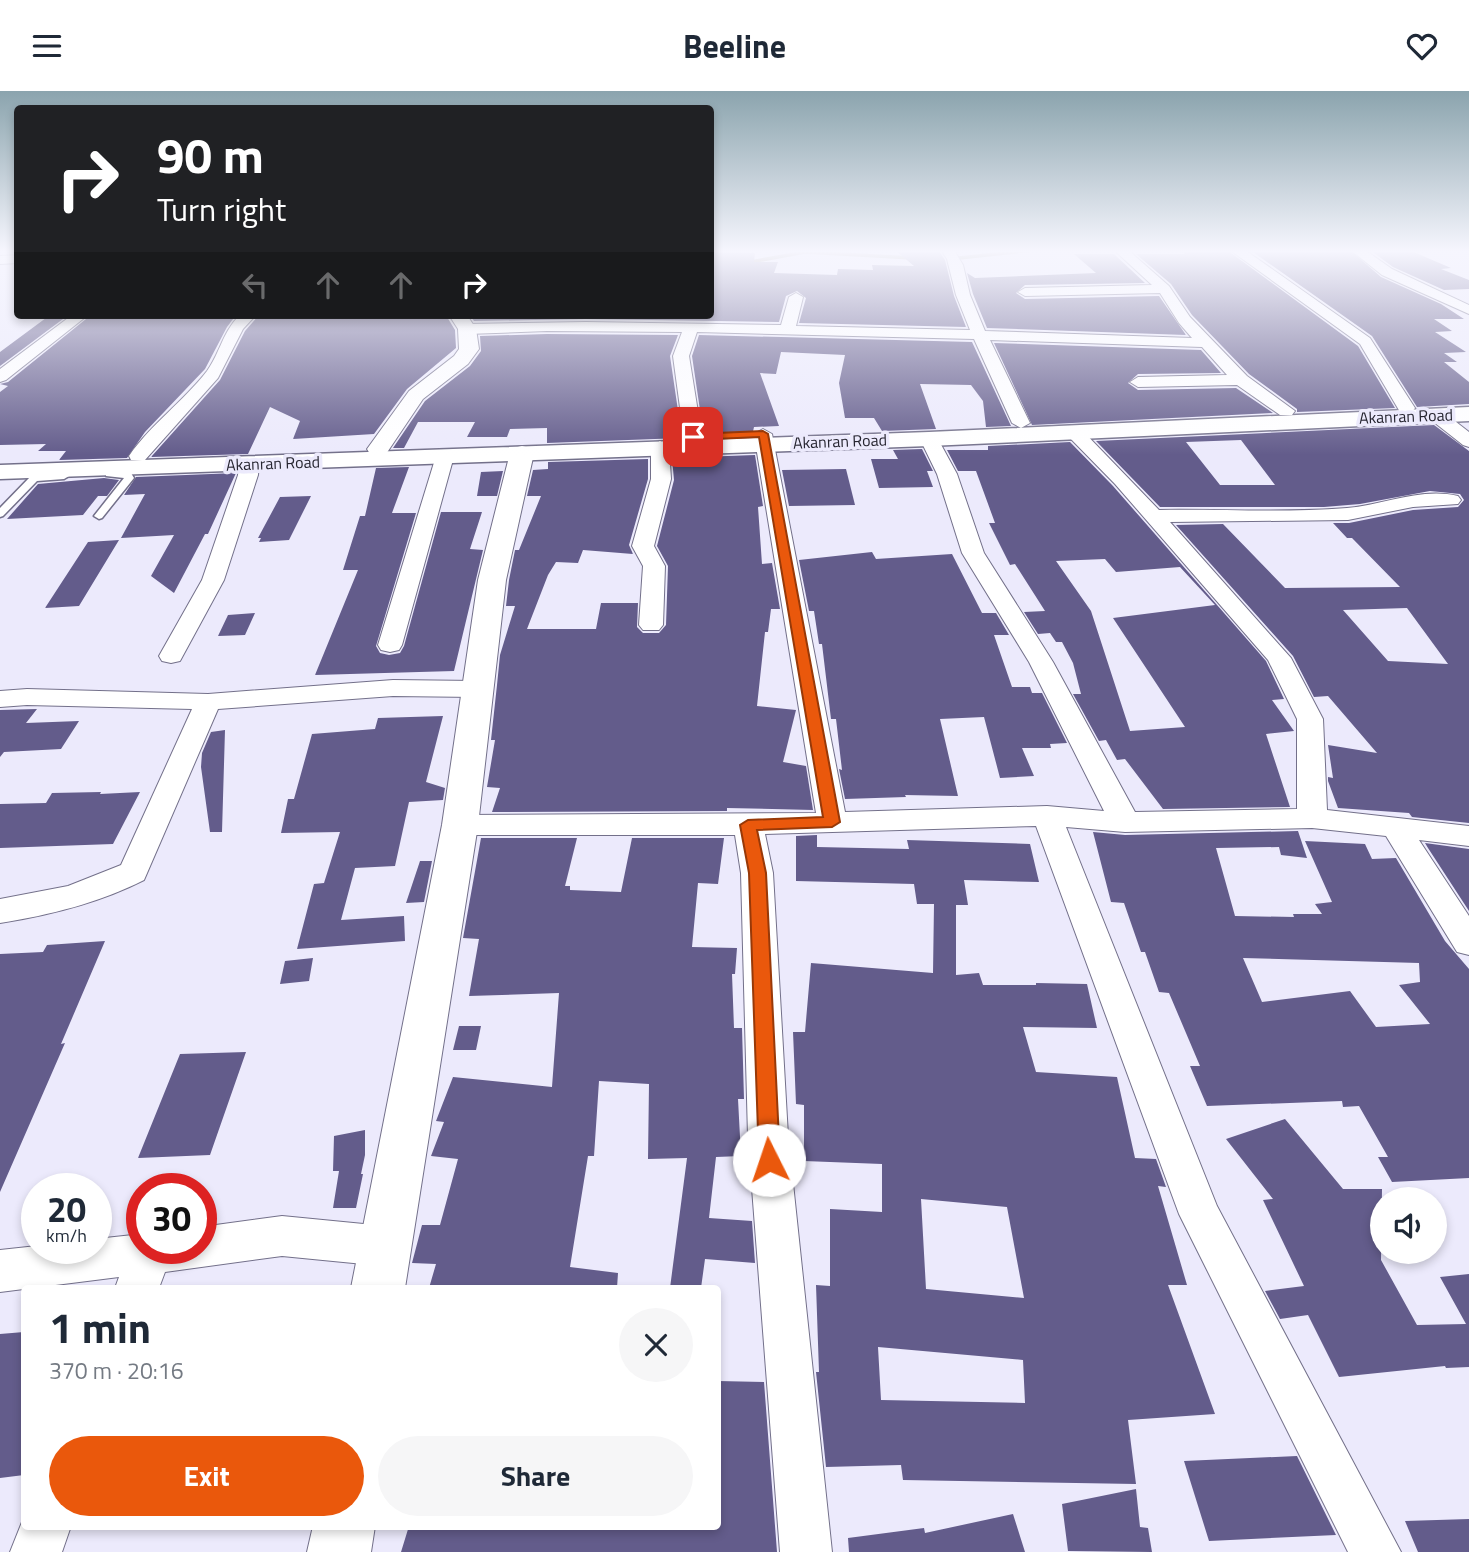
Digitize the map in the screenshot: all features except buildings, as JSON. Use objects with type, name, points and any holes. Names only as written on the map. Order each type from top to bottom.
[{"type":"main road","name":"Akanran Road","points":[[0,471],[35,474],[660,447],[1020,423],[1469,406]]},
{"type":"main road","name":"Akanran Road","points":[[0,461],[693,437],[929,439],[1469,414]]},
{"type":"street","points":[[787,331],[790,318]]},
{"type":"street","points":[[972,318],[1020,423]]},
{"type":"street","points":[[1183,318],[1241,380],[1286,411]]},
{"type":"street","points":[[1332,318],[1364,341],[1375,354],[1395,395],[1406,408]]},
{"type":"street","points":[[0,377],[76,319]]},
{"type":"street","points":[[138,456],[178,408],[214,373],[229,339],[246,319]]},
{"type":"street","points":[[377,449],[416,395],[461,360],[469,349],[462,322],[787,331],[870,330],[979,337],[1205,343]]},
{"type":"street","points":[[691,327],[681,356],[693,437]]},
{"type":"street","points":[[1138,382],[1241,380]]},
{"type":"street","points":[[1436,415],[1469,441]]},
{"type":"street","points":[[1073,431],[1279,658],[1310,719],[1312,818]]},
{"type":"street","points":[[764,439],[832,822]]},
{"type":"street","points":[[929,439],[947,474],[973,554],[1041,662],[1125,822]]},
{"type":"street","points":[[651,625],[654,566],[643,546],[661,479],[660,447]]},
{"type":"street","points":[[378,1285],[460,825],[492,580],[522,453]]},
{"type":"street","points":[[390,645],[444,456]]},
{"type":"street","points":[[171,656],[213,580],[248,475],[249,464]]},
{"type":"street","points":[[1152,516],[1348,514],[1413,501],[1451,501]]},
{"type":"street","points":[[0,699],[208,702],[393,688],[476,689]]},
{"type":"street","points":[[0,911],[51,904],[107,887],[133,872],[208,702]]},
{"type":"street","points":[[1047,816],[1200,1214],[1375,1552]]},
{"type":"street","points":[[460,825],[748,825],[1047,816],[1125,822],[1312,818],[1469,836]]},
{"type":"street","points":[[748,825],[757,873],[768,1136],[806,1552]]},
{"type":"street","points":[[1395,826],[1469,943]]},
{"type":"street","points":[[217,1245],[282,1236],[384,1246]]},
{"type":"street","points":[[0,1271],[144,1271]]},
{"type":"street","points":[[36,1552],[44,1530]]},
{"type":"street","points":[[339,1552],[343,1530]]},
{"type":"lane","points":[[0,514],[35,474],[128,475],[99,516]]},
{"type":"route","points":[[693,437],[763,434],[832,822],[748,825],[757,873],[769,1160]]}]
